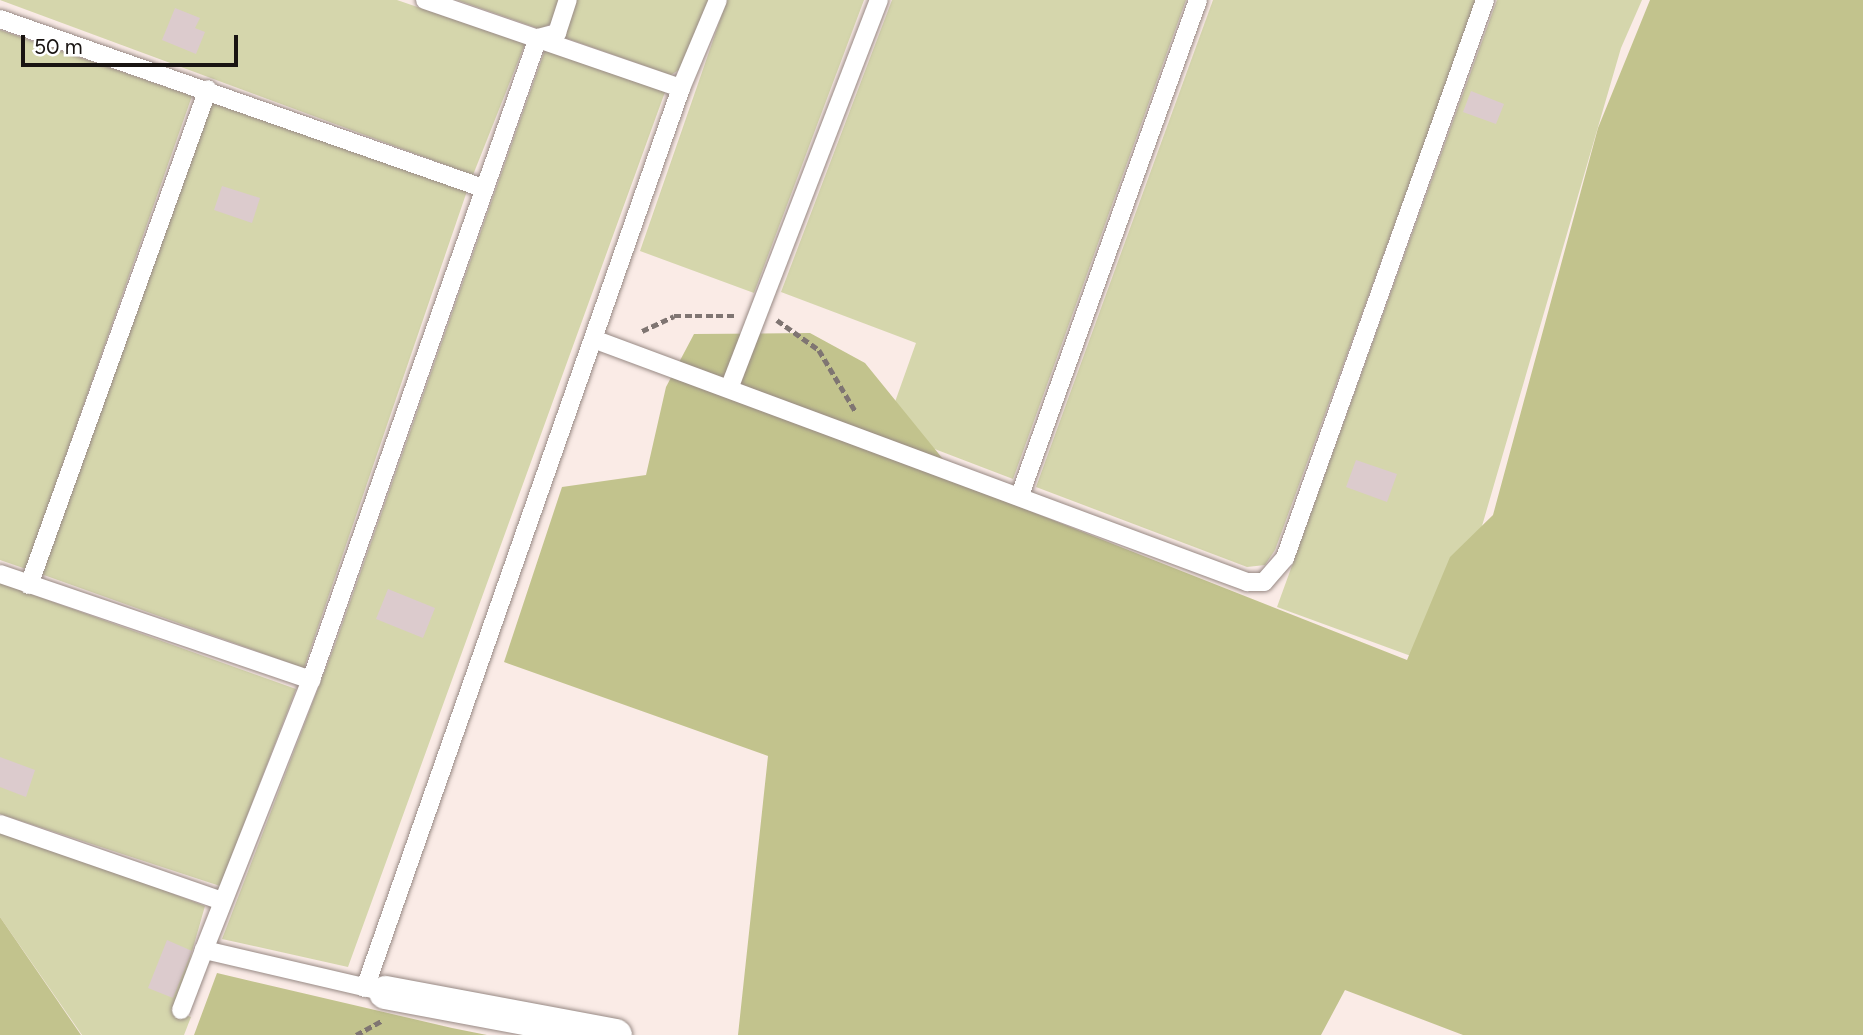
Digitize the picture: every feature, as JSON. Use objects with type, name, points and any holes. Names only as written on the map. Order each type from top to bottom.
[{"type":"street","points":[[375,990],[615,1035]]},
{"type":"lane","points":[[425,0],[681,88]]},
{"type":"lane","points":[[538,38],[556,33],[568,0]]},
{"type":"lane","points":[[204,950],[375,990],[681,88],[718,0]]},
{"type":"lane","points":[[730,386],[879,0]]},
{"type":"lane","points":[[1020,495],[1198,0]]},
{"type":"lane","points":[[596,340],[730,386],[1247,582],[1264,582],[1275,573],[1485,0]]},
{"type":"lane","points":[[0,19],[208,89],[480,187]]},
{"type":"lane","points":[[181,1010],[220,900],[231,886],[311,680],[480,187],[538,38]]},
{"type":"lane","points":[[29,585],[208,89]]},
{"type":"lane","points":[[0,575],[311,680]]},
{"type":"lane","points":[[0,824],[220,900]]},
{"type":"green space","points":[[0,0],[397,0],[525,44],[473,175]]},
{"type":"green space","points":[[457,0],[561,0],[554,22],[540,29]]},
{"type":"green space","points":[[576,0],[710,0],[683,67],[671,75],[563,37]]},
{"type":"green space","points":[[727,0],[864,0],[754,293],[640,251]]},
{"type":"green space","points":[[892,0],[1186,0],[1013,479],[885,430],[916,343],[781,292]]},
{"type":"green space","points":[[1213,0],[1477,0],[1275,550],[1265,565],[1247,567],[1036,487]]},
{"type":"green space","points":[[1497,0],[1642,0],[1621,48],[1441,667],[1277,607]]},
{"type":"green space","points":[[1650,0],[1863,0],[1863,1035],[1463,1035],[1345,990],[1321,1035],[738,1035],[768,756],[504,662],[562,487],[646,475],[666,387],[694,334],[810,333],[865,363],[964,485],[1407,660],[1450,557],[1493,515],[1598,128]]},
{"type":"green space","points":[[0,30],[192,96],[26,569],[0,560]]},
{"type":"green space","points":[[545,50],[665,92],[348,967],[222,939],[336,642]]},
{"type":"green space","points":[[212,103],[467,191],[304,668],[41,574]]},
{"type":"green space","points":[[0,583],[296,689],[220,886],[0,814]]},
{"type":"green space","points":[[0,828],[205,906],[175,1011],[191,1017],[184,1035],[82,1035],[0,917]]},
{"type":"green space","points":[[0,917],[81,1035],[0,1035]]},
{"type":"green space","points":[[217,973],[452,1028],[487,1035],[194,1035]]},
{"type":"building","points":[[175,8],[200,18],[195,28],[205,32],[196,54],[162,40]]},
{"type":"building","points":[[1471,91],[1504,104],[1496,124],[1463,112]]},
{"type":"building","points":[[222,186],[260,198],[252,223],[214,210]]},
{"type":"building","points":[[1356,460],[1397,474],[1387,502],[1346,487]]},
{"type":"building","points":[[388,589],[435,608],[423,638],[376,619]]},
{"type":"building","points":[[0,757],[35,770],[26,797],[0,787]]},
{"type":"building","points":[[167,940],[192,951],[173,998],[148,988]]}]
